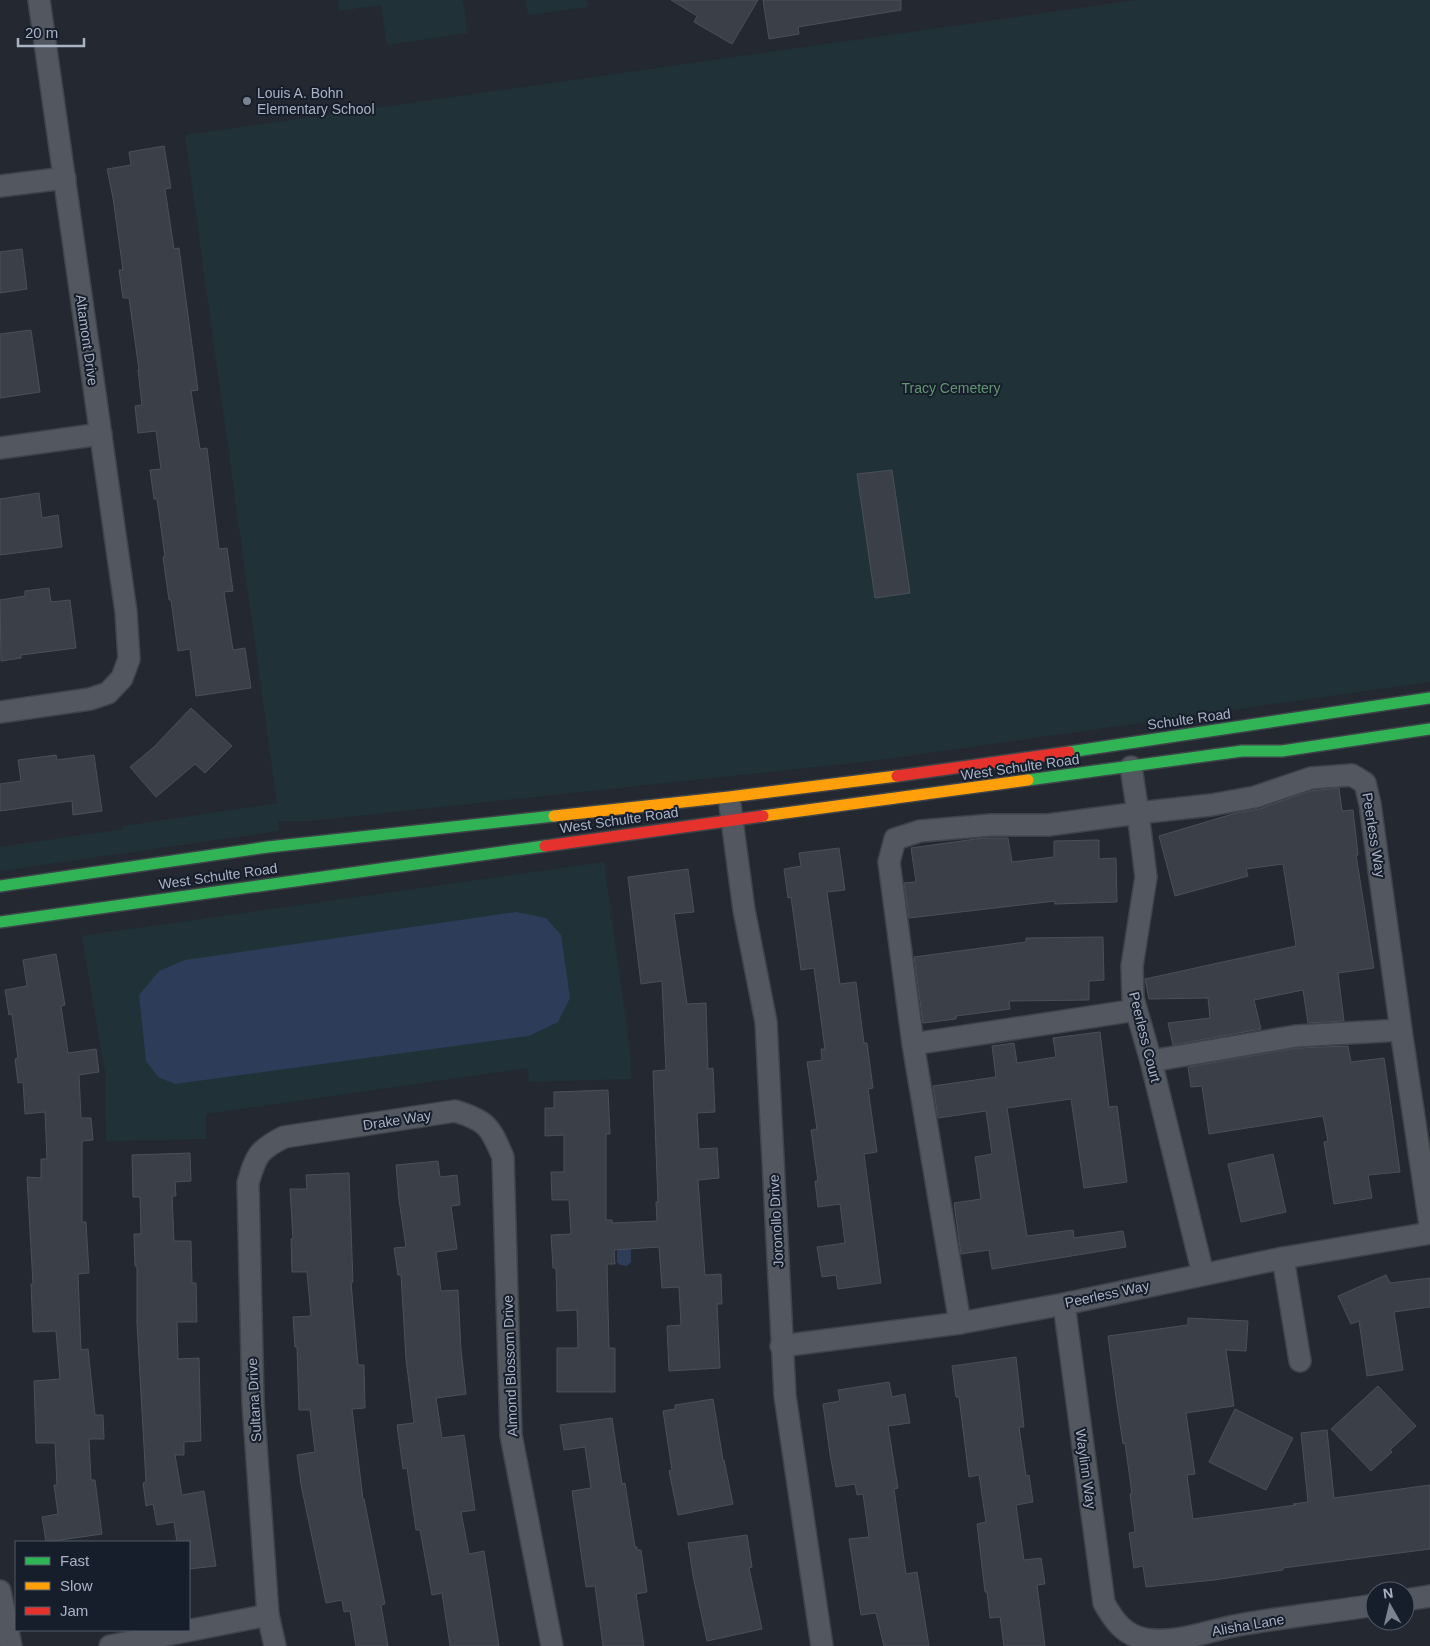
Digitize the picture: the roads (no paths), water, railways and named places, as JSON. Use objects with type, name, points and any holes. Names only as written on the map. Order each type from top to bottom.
[{"type":"main road","name":"Schulte Road","points":[[952,768],[1430,698]]},
{"type":"main road","points":[[1242,751],[1282,751],[1430,729]]},
{"type":"main road","points":[[1242,751],[1290,738]]},
{"type":"main road","name":"West Schulte Road","points":[[0,922],[732,820],[1131,768],[1242,751]]},
{"type":"main road","name":"West Schulte Road","points":[[0,886],[268,847],[729,797],[952,768]]},
{"type":"street","name":"Altamont Drive","points":[[0,712],[90,699],[108,693],[122,678],[129,659],[126,612],[39,0]]},
{"type":"street","points":[[0,186],[64,178]]},
{"type":"street","points":[[0,448],[101,434]]},
{"type":"street","name":"Peerless Court","points":[[1131,768],[1146,877],[1132,966],[1133,998],[1151,1061],[1203,1274]]},
{"type":"street","name":"Peerless Way","points":[[1138,813],[1212,805],[1255,797],[1312,778],[1352,775],[1365,783],[1370,804],[1401,1030]]},
{"type":"street","name":"Joronollo Drive","points":[[729,797],[744,910],[766,1022],[784,1396],[822,1646]]},
{"type":"street","points":[[960,1323],[913,1044],[889,862],[895,839],[920,831],[1048,824],[1138,813]]},
{"type":"street","points":[[913,1044],[1136,1010]]},
{"type":"street","points":[[1151,1061],[1296,1036],[1401,1030],[1430,1226]]},
{"type":"street","name":"Drake Way","points":[[259,1154],[267,1146],[284,1137],[455,1111],[476,1117],[492,1133],[503,1157],[504,1173]]},
{"type":"street","name":"Sultana Drive","points":[[259,1154],[254,1162],[248,1184],[253,1402],[268,1615],[276,1646]]},
{"type":"street","name":"Almond Blossom Drive","points":[[504,1173],[511,1435],[552,1646]]},
{"type":"street","name":"Peerless Way","points":[[781,1346],[960,1323],[1064,1304],[1282,1258],[1430,1233]]},
{"type":"street","points":[[1282,1258],[1300,1361]]},
{"type":"street","name":"Waylinn Way","points":[[1064,1304],[1104,1603],[1113,1620],[1122,1629]]},
{"type":"street","points":[[0,1591],[11,1646]]},
{"type":"street","points":[[1415,1598],[1430,1596]]},
{"type":"street","name":"Alisha Lane","points":[[1122,1629],[1144,1639],[1168,1640],[1238,1625],[1365,1606]]},
{"type":"street","points":[[190,1630],[268,1615]]},
{"type":"street","points":[[110,1646],[186,1631]]},
{"type":"water","points":[[516,912],[546,918],[561,935],[570,998],[558,1022],[529,1036],[175,1084],[158,1077],[146,1061],[139,995],[159,971],[185,960]]},
{"type":"water","points":[[631,1235],[631,1262],[627,1266],[620,1265],[617,1262],[617,1251]]},
{"type":"place","name":"Louis A. Bohn Elementary School","points":[[247,101]]},
{"type":"park label","name":"Tracy Cemetery","points":[[951,388]]}]
